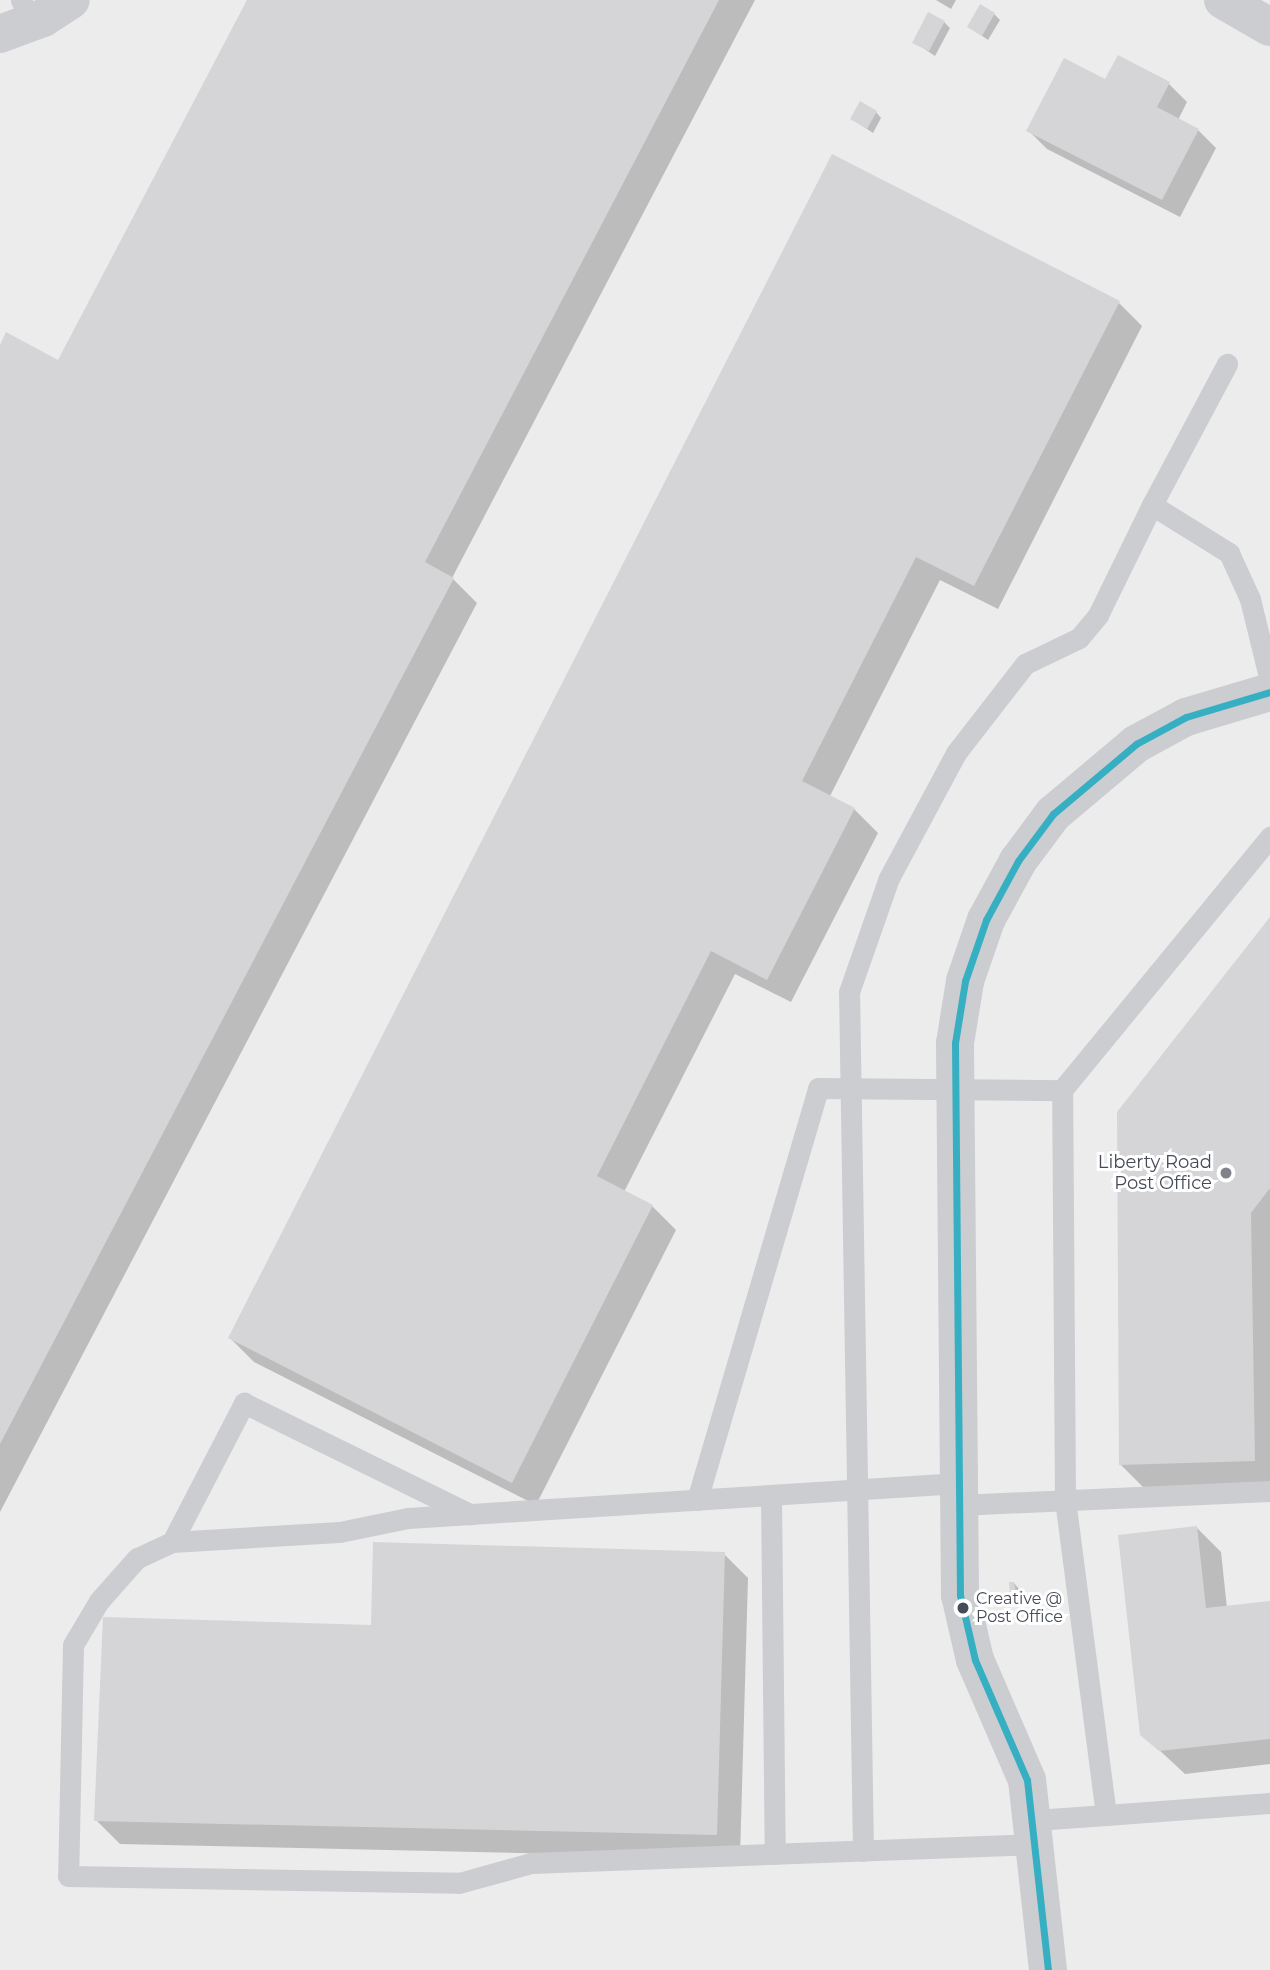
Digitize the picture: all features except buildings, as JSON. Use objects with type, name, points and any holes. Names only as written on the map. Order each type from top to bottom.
[{"type":"street","points":[[17,19],[71,0]]},
{"type":"street","points":[[1223,0],[1270,27]]},
{"type":"street","points":[[1048,1970],[1036,1833],[1027,1780],[975,1660],[960,1595],[955,1043],[965,981],[986,920],[1018,862],[1053,814],[1136,744],[1186,717],[1270,692]]},
{"type":"lane","points":[[863,1851],[859,1490],[847,1088],[849,992],[889,878],[956,753],[1025,664],[1079,638],[1098,615],[1152,505],[1227,364]]},
{"type":"lane","points":[[1152,505],[1229,553],[1250,599],[1270,681]]},
{"type":"lane","points":[[1106,1815],[1065,1500],[1062,1090],[1270,837]]},
{"type":"lane","points":[[697,1500],[818,1088],[1062,1090]]},
{"type":"lane","points":[[173,1542],[244,1403],[472,1514]]},
{"type":"lane","points":[[1270,1491],[1065,1500],[859,1490],[408,1518],[339,1532],[173,1542],[137,1558],[99,1601],[73,1645],[68,1876],[459,1883],[531,1863],[863,1851],[1036,1833],[1106,1815],[1270,1803]]},
{"type":"lane","points":[[771,1495],[775,1854]]},
{"type":"transit line","points":[[1048,1970],[1027,1780],[975,1660],[960,1595],[955,1043],[965,981],[986,920],[1018,861],[1053,814],[1136,744],[1186,717],[1270,692]]},
{"type":"place","name":"Liberty Road Post Office","points":[[1226,1173]]},
{"type":"place","name":"Creative @ Post Office","points":[[963,1608]]}]
